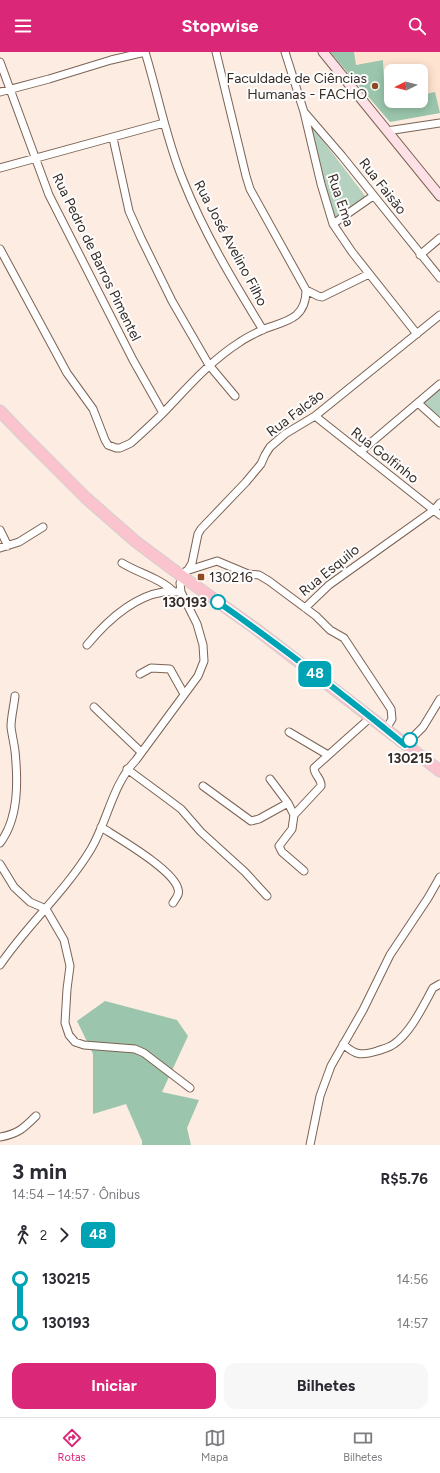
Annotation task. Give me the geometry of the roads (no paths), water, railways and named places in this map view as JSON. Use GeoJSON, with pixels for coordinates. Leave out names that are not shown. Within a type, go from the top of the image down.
{"type":"FeatureCollection","features":[{"type":"Feature","properties":{"kind":"main road"},"geometry":{"type":"LineString","coordinates":[[0,411],[86,498],[135,541],[185,574],[440,771]]}},
{"type":"Feature","properties":{"kind":"street"},"geometry":{"type":"LineString","coordinates":[[0,92],[49,80],[111,60],[145,52]]}},
{"type":"Feature","properties":{"kind":"street","name":"Rua José Avelino Filho"},"geometry":{"type":"LineString","coordinates":[[145,52],[164,123],[182,179],[199,217],[232,279],[262,330]]}},
{"type":"Feature","properties":{"kind":"street"},"geometry":{"type":"LineString","coordinates":[[0,248],[67,373],[93,409],[108,445],[116,448],[120,448],[131,443],[163,413],[209,365],[240,342],[262,330],[296,317],[306,299],[306,290],[250,189],[216,52]]}},
{"type":"Feature","properties":{"kind":"street","name":"Rua Ema"},"geometry":{"type":"LineString","coordinates":[[285,52],[304,112],[321,184],[333,224],[341,238],[417,334]]}},
{"type":"Feature","properties":{"kind":"street"},"geometry":{"type":"LineString","coordinates":[[323,52],[440,196]]}},
{"type":"Feature","properties":{"kind":"street","name":"Rua Pedro de Barros Pimentel"},"geometry":{"type":"LineString","coordinates":[[0,62],[49,195],[133,360],[163,413]]}},
{"type":"Feature","properties":{"kind":"street","name":"Rua Faisão"},"geometry":{"type":"LineString","coordinates":[[304,112],[342,156],[440,278]]}},
{"type":"Feature","properties":{"kind":"street"},"geometry":{"type":"LineString","coordinates":[[0,168],[164,123]]}},
{"type":"Feature","properties":{"kind":"street"},"geometry":{"type":"LineString","coordinates":[[387,131],[440,123]]}},
{"type":"Feature","properties":{"kind":"street"},"geometry":{"type":"LineString","coordinates":[[113,138],[129,211],[172,301],[209,365],[235,396]]}},
{"type":"Feature","properties":{"kind":"street"},"geometry":{"type":"LineString","coordinates":[[333,224],[373,196]]}},
{"type":"Feature","properties":{"kind":"street"},"geometry":{"type":"LineString","coordinates":[[420,255],[440,238]]}},
{"type":"Feature","properties":{"kind":"street"},"geometry":{"type":"LineString","coordinates":[[306,290],[322,297],[369,274]]}},
{"type":"Feature","properties":{"kind":"street","name":"Rua Falcão"},"geometry":{"type":"LineString","coordinates":[[181,592],[180,583],[192,563],[198,534],[204,524],[246,482],[261,464],[270,447],[285,434],[314,416],[440,315]]}},
{"type":"Feature","properties":{"kind":"street"},"geometry":{"type":"LineString","coordinates":[[360,452],[440,384]]}},
{"type":"Feature","properties":{"kind":"street"},"geometry":{"type":"LineString","coordinates":[[418,403],[440,424]]}},
{"type":"Feature","properties":{"kind":"street","name":"Rua Golfinho"},"geometry":{"type":"LineString","coordinates":[[314,416],[437,512]]}},
{"type":"Feature","properties":{"kind":"street","name":"Rua Esquilo"},"geometry":{"type":"LineString","coordinates":[[185,574],[216,561],[220,561],[242,572],[259,575],[269,580],[304,608],[329,585],[437,512],[440,503]]}},
{"type":"Feature","properties":{"kind":"street"},"geometry":{"type":"LineString","coordinates":[[0,548],[19,542],[43,526]]}},
{"type":"Feature","properties":{"kind":"street"},"geometry":{"type":"LineString","coordinates":[[0,530],[8,546]]}},
{"type":"Feature","properties":{"kind":"street"},"geometry":{"type":"LineString","coordinates":[[122,563],[135,571],[165,584],[174,592]]}},
{"type":"Feature","properties":{"kind":"street"},"geometry":{"type":"LineString","coordinates":[[0,965],[14,945],[46,909],[91,850],[117,786],[127,769],[198,676],[202,667],[204,656],[197,624],[181,592],[164,592],[152,595],[130,606],[100,630],[87,644]]}},
{"type":"Feature","properties":{"kind":"street"},"geometry":{"type":"LineString","coordinates":[[304,608],[330,630],[344,638],[383,695],[391,709],[392,719],[386,729]]}},
{"type":"Feature","properties":{"kind":"street"},"geometry":{"type":"LineString","coordinates":[[140,674],[151,668],[170,669],[184,694]]}},
{"type":"Feature","properties":{"kind":"street"},"geometry":{"type":"LineString","coordinates":[[0,843],[7,834],[16,794],[15,752],[11,726],[15,696]]}},
{"type":"Feature","properties":{"kind":"street"},"geometry":{"type":"LineString","coordinates":[[405,745],[423,727],[440,698]]}},
{"type":"Feature","properties":{"kind":"street"},"geometry":{"type":"LineString","coordinates":[[94,707],[141,752]]}},
{"type":"Feature","properties":{"kind":"street"},"geometry":{"type":"LineString","coordinates":[[294,814],[322,786],[314,768],[371,717]]}},
{"type":"Feature","properties":{"kind":"street"},"geometry":{"type":"LineString","coordinates":[[289,732],[328,755]]}},
{"type":"Feature","properties":{"kind":"street"},"geometry":{"type":"LineString","coordinates":[[127,769],[181,809],[201,832],[245,872],[267,896]]}},
{"type":"Feature","properties":{"kind":"street"},"geometry":{"type":"LineString","coordinates":[[270,779],[288,803],[294,814],[294,825],[279,847],[282,852],[304,871]]}},
{"type":"Feature","properties":{"kind":"street"},"geometry":{"type":"LineString","coordinates":[[203,786],[251,821],[259,819],[288,803]]}},
{"type":"Feature","properties":{"kind":"street"},"geometry":{"type":"LineString","coordinates":[[101,827],[154,861],[176,883],[178,894],[173,903]]}},
{"type":"Feature","properties":{"kind":"street"},"geometry":{"type":"LineString","coordinates":[[0,864],[14,887],[30,902],[46,909],[64,940],[70,966],[65,1023],[69,1035],[75,1042],[84,1045],[135,1049],[144,1053],[190,1088]]}},
{"type":"Feature","properties":{"kind":"street"},"geometry":{"type":"LineString","coordinates":[[310,1145],[317,1107],[326,1078],[343,1044],[363,1010],[390,955],[428,898],[440,876]]}},
{"type":"Feature","properties":{"kind":"street"},"geometry":{"type":"LineString","coordinates":[[343,1044],[356,1053],[362,1054],[369,1054],[393,1046],[406,1033],[433,988],[440,984]]}},
{"type":"Feature","properties":{"kind":"street"},"geometry":{"type":"LineString","coordinates":[[0,1137],[11,1135],[20,1131],[36,1116]]}},
{"type":"Feature","properties":{"kind":"place","name":"Faculdade de Ciências Humanas - FACHO"},"geometry":{"type":"Point","coordinates":[375,86]}},
{"type":"Feature","properties":{"kind":"place","name":"130216"},"geometry":{"type":"Point","coordinates":[201,577]}},
{"type":"Feature","properties":{"kind":"place","name":"130193"},"geometry":{"type":"Point","coordinates":[218,602]}},
{"type":"Feature","properties":{"kind":"place","name":"130215"},"geometry":{"type":"Point","coordinates":[410,740]}}]}
